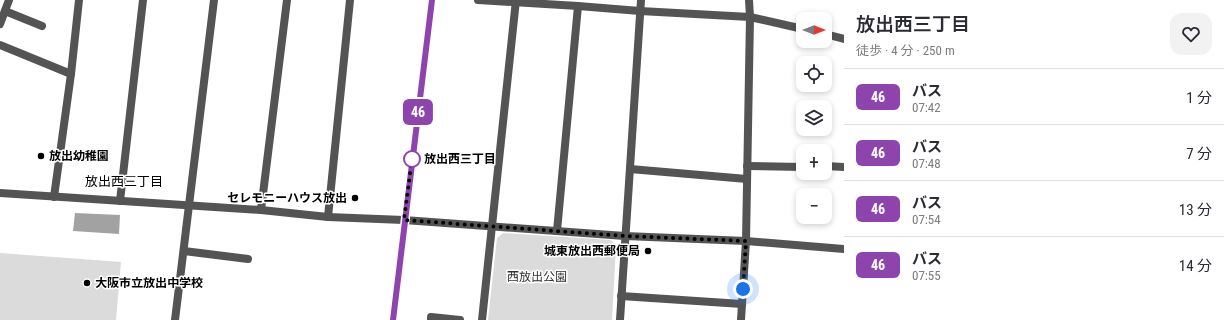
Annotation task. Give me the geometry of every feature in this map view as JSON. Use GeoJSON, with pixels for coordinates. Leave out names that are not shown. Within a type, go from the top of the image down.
{"type":"FeatureCollection","features":[{"type":"Feature","properties":{"kind":"street"},"geometry":{"type":"LineString","coordinates":[[0,24],[9,0]]}},
{"type":"Feature","properties":{"kind":"street"},"geometry":{"type":"LineString","coordinates":[[54,197],[71,74],[79,0]]}},
{"type":"Feature","properties":{"kind":"street"},"geometry":{"type":"LineString","coordinates":[[120,201],[143,0]]}},
{"type":"Feature","properties":{"kind":"street"},"geometry":{"type":"LineString","coordinates":[[175,320],[214,0]]}},
{"type":"Feature","properties":{"kind":"street"},"geometry":{"type":"LineString","coordinates":[[261,210],[287,0]]}},
{"type":"Feature","properties":{"kind":"street"},"geometry":{"type":"LineString","coordinates":[[328,216],[350,0]]}},
{"type":"Feature","properties":{"kind":"street"},"geometry":{"type":"LineString","coordinates":[[393,320],[432,0]]}},
{"type":"Feature","properties":{"kind":"street"},"geometry":{"type":"LineString","coordinates":[[478,0],[516,1],[640,11],[750,17],[796,27]]}},
{"type":"Feature","properties":{"kind":"street"},"geometry":{"type":"LineString","coordinates":[[620,320],[641,0]]}},
{"type":"Feature","properties":{"kind":"street"},"geometry":{"type":"LineString","coordinates":[[741,320],[746,241],[750,17],[749,0]]}},
{"type":"Feature","properties":{"kind":"street"},"geometry":{"type":"LineString","coordinates":[[482,320],[516,1]]}},
{"type":"Feature","properties":{"kind":"street"},"geometry":{"type":"LineString","coordinates":[[557,231],[578,6]]}},
{"type":"Feature","properties":{"kind":"street"},"geometry":{"type":"LineString","coordinates":[[5,11],[42,26]]}},
{"type":"Feature","properties":{"kind":"street"},"geometry":{"type":"LineString","coordinates":[[832,36],[844,39]]}},
{"type":"Feature","properties":{"kind":"street"},"geometry":{"type":"LineString","coordinates":[[0,45],[71,74]]}},
{"type":"Feature","properties":{"kind":"street"},"geometry":{"type":"LineString","coordinates":[[747,166],[796,167]]}},
{"type":"Feature","properties":{"kind":"street"},"geometry":{"type":"LineString","coordinates":[[832,166],[844,167]]}},
{"type":"Feature","properties":{"kind":"street"},"geometry":{"type":"LineString","coordinates":[[630,169],[746,179]]}},
{"type":"Feature","properties":{"kind":"street"},"geometry":{"type":"LineString","coordinates":[[0,193],[625,236],[746,241],[844,249]]}},
{"type":"Feature","properties":{"kind":"street"},"geometry":{"type":"LineString","coordinates":[[184,252],[248,259]]}},
{"type":"Feature","properties":{"kind":"street"},"geometry":{"type":"LineString","coordinates":[[621,296],[742,304]]}},
{"type":"Feature","properties":{"kind":"street"},"geometry":{"type":"LineString","coordinates":[[431,320],[431,317],[460,320]]}},
{"type":"Feature","properties":{"kind":"green space","name":"西放出公園"},"geometry":{"type":"Polygon","coordinates":[[[503,233],[611,240],[616,246],[612,320],[488,320],[497,238],[503,233]]]}},
{"type":"Feature","properties":{"kind":"green space"},"geometry":{"type":"Polygon","coordinates":[[[0,253],[121,262],[116,320],[0,320],[0,253]]]}},
{"type":"Feature","properties":{"kind":"shaded area"},"geometry":{"type":"Polygon","coordinates":[[[75,213],[120,215],[119,234],[73,231],[75,213]]]}},
{"type":"Feature","properties":{"kind":"bus line","name":"46"},"geometry":{"type":"LineString","coordinates":[[393,320],[432,0]]}},
{"type":"Feature","properties":{"kind":"place","name":"放出幼稚園"},"geometry":{"type":"Point","coordinates":[41,156]}},
{"type":"Feature","properties":{"kind":"place","name":"放出西三丁目"},"geometry":{"type":"Point","coordinates":[412,159]}},
{"type":"Feature","properties":{"kind":"place","name":"セレモニーハウス放出"},"geometry":{"type":"Point","coordinates":[355,198]}},
{"type":"Feature","properties":{"kind":"place","name":"城東放出西郵便局"},"geometry":{"type":"Point","coordinates":[648,251]}},
{"type":"Feature","properties":{"kind":"place","name":"大阪市立放出中学校"},"geometry":{"type":"Point","coordinates":[87,283]}},
{"type":"Feature","properties":{"kind":"district","name":"放出西三丁目"},"geometry":{"type":"Point","coordinates":[124,181]}},
{"type":"Feature","properties":{"kind":"route"},"geometry":{"type":"LineString","coordinates":[[412,159],[404,220],[625,236],[746,241],[743,289]]}}]}
